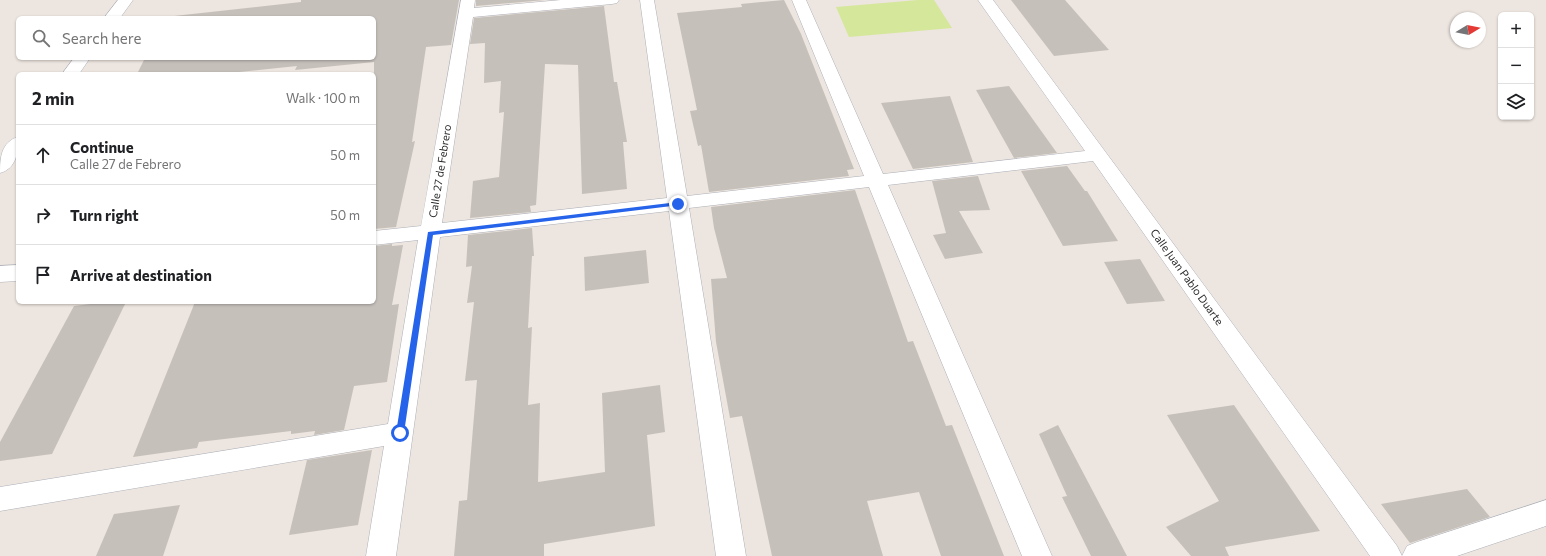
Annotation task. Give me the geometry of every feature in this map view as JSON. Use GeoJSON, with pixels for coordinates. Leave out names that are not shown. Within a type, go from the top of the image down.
{"type":"FeatureCollection","features":[{"type":"Feature","properties":{"kind":"street"},"geometry":{"type":"LineString","coordinates":[[114,16],[126,0]]}},
{"type":"Feature","properties":{"kind":"street"},"geometry":{"type":"LineString","coordinates":[[467,7],[612,0]]}},
{"type":"Feature","properties":{"kind":"street"},"geometry":{"type":"LineString","coordinates":[[647,0],[731,556]]}},
{"type":"Feature","properties":{"kind":"street"},"geometry":{"type":"LineString","coordinates":[[799,0],[1037,556]]}},
{"type":"Feature","properties":{"kind":"street","name":"Calle Juan Pablo Duarte"},"geometry":{"type":"LineString","coordinates":[[985,0],[1387,556]]}},
{"type":"Feature","properties":{"kind":"street","name":"Calle 27 de Febrero"},"geometry":{"type":"LineString","coordinates":[[381,556],[430,233],[467,7]]}},
{"type":"Feature","properties":{"kind":"street"},"geometry":{"type":"LineString","coordinates":[[72,72],[80,60]]}},
{"type":"Feature","properties":{"kind":"street"},"geometry":{"type":"LineString","coordinates":[[0,167],[16,146]]}},
{"type":"Feature","properties":{"kind":"street"},"geometry":{"type":"LineString","coordinates":[[376,238],[430,233],[1098,155]]}},
{"type":"Feature","properties":{"kind":"street"},"geometry":{"type":"LineString","coordinates":[[0,274],[16,273]]}},
{"type":"Feature","properties":{"kind":"street"},"geometry":{"type":"LineString","coordinates":[[0,499],[400,433]]}},
{"type":"Feature","properties":{"kind":"street"},"geometry":{"type":"LineString","coordinates":[[1417,556],[1546,513]]}},
{"type":"Feature","properties":{"kind":"green space"},"geometry":{"type":"Polygon","coordinates":[[[934,0],[952,28],[849,37],[836,7],[934,0]]]}},
{"type":"Feature","properties":{"kind":"building"},"geometry":{"type":"Polygon","coordinates":[[[301,0],[459,0],[451,45],[426,47],[412,142],[415,141],[396,227],[376,229],[376,72],[374,72],[374,62],[295,70],[297,66],[239,72],[138,72],[144,60],[376,60],[376,16],[174,16],[301,2],[301,0]]]}},
{"type":"Feature","properties":{"kind":"building"},"geometry":{"type":"Polygon","coordinates":[[[476,0],[545,0],[476,6],[476,0]]]}},
{"type":"Feature","properties":{"kind":"building"},"geometry":{"type":"Polygon","coordinates":[[[784,0],[801,34],[854,169],[847,170],[849,176],[709,192],[701,145],[698,146],[690,111],[697,110],[677,13],[742,7],[741,4],[784,0]]]}},
{"type":"Feature","properties":{"kind":"building"},"geometry":{"type":"Polygon","coordinates":[[[1011,0],[1065,0],[1109,50],[1054,56],[1011,0]]]}},
{"type":"Feature","properties":{"kind":"building"},"geometry":{"type":"Polygon","coordinates":[[[604,6],[614,82],[617,82],[627,142],[623,142],[627,189],[582,194],[578,65],[545,64],[536,205],[530,206],[531,212],[470,218],[473,181],[499,177],[504,112],[499,113],[501,81],[484,83],[485,43],[470,44],[474,18],[604,6]]]}},
{"type":"Feature","properties":{"kind":"building"},"geometry":{"type":"Polygon","coordinates":[[[1009,86],[1057,153],[1014,158],[976,90],[1009,86]]]}},
{"type":"Feature","properties":{"kind":"building"},"geometry":{"type":"Polygon","coordinates":[[[950,96],[973,162],[913,169],[881,103],[950,96]]]}},
{"type":"Feature","properties":{"kind":"building"},"geometry":{"type":"Polygon","coordinates":[[[1067,166],[1085,191],[1087,191],[1118,241],[1063,246],[1021,171],[1067,166]]]}},
{"type":"Feature","properties":{"kind":"building"},"geometry":{"type":"Polygon","coordinates":[[[978,176],[990,210],[959,211],[983,253],[945,259],[933,235],[946,233],[932,181],[978,176]]]}},
{"type":"Feature","properties":{"kind":"building"},"geometry":{"type":"Polygon","coordinates":[[[855,190],[908,342],[913,341],[946,426],[952,425],[1004,556],[941,556],[919,492],[867,501],[883,556],[772,556],[742,416],[730,418],[716,342],[711,279],[727,278],[714,228],[711,207],[855,190]]]}},
{"type":"Feature","properties":{"kind":"building"},"geometry":{"type":"Polygon","coordinates":[[[532,228],[534,256],[532,256],[528,328],[532,327],[528,405],[540,403],[538,482],[605,472],[602,393],[660,385],[665,432],[647,435],[655,526],[544,544],[544,556],[454,556],[459,501],[467,500],[477,380],[465,381],[474,302],[467,303],[472,266],[466,267],[468,235],[532,228]]]}},
{"type":"Feature","properties":{"kind":"building"},"geometry":{"type":"Polygon","coordinates":[[[392,244],[392,246],[403,245],[392,305],[399,304],[387,382],[354,386],[344,430],[314,435],[315,431],[291,434],[291,431],[199,442],[197,448],[133,457],[194,304],[376,304],[376,246],[392,244]]]}},
{"type":"Feature","properties":{"kind":"building"},"geometry":{"type":"Polygon","coordinates":[[[646,250],[649,283],[585,291],[584,257],[646,250]]]}},
{"type":"Feature","properties":{"kind":"building"},"geometry":{"type":"Polygon","coordinates":[[[1140,259],[1165,301],[1127,304],[1104,262],[1140,259]]]}},
{"type":"Feature","properties":{"kind":"building"},"geometry":{"type":"Polygon","coordinates":[[[91,304],[125,304],[52,454],[0,461],[0,442],[74,306],[91,304]]]}},
{"type":"Feature","properties":{"kind":"building"},"geometry":{"type":"Polygon","coordinates":[[[1234,405],[1320,531],[1225,547],[1229,556],[1191,556],[1166,527],[1219,501],[1167,415],[1234,405]]]}},
{"type":"Feature","properties":{"kind":"building"},"geometry":{"type":"Polygon","coordinates":[[[1058,425],[1127,556],[1091,556],[1062,497],[1067,496],[1039,434],[1058,425]]]}},
{"type":"Feature","properties":{"kind":"building"},"geometry":{"type":"Polygon","coordinates":[[[372,450],[358,525],[289,535],[307,460],[372,450]]]}},
{"type":"Feature","properties":{"kind":"building"},"geometry":{"type":"Polygon","coordinates":[[[1467,489],[1490,517],[1410,543],[1381,504],[1467,489]]]}},
{"type":"Feature","properties":{"kind":"building"},"geometry":{"type":"Polygon","coordinates":[[[180,505],[163,556],[96,556],[114,514],[180,505]]]}},
{"type":"Feature","properties":{"kind":"route"},"geometry":{"type":"LineString","coordinates":[[400,433],[430,233],[678,204]]}}]}
